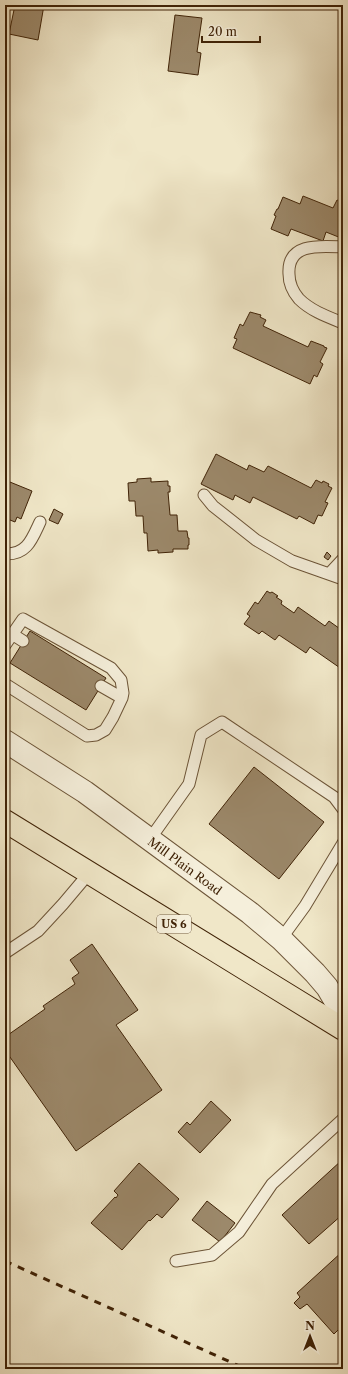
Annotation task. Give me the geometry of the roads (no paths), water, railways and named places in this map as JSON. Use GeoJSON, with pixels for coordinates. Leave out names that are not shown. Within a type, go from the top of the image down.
{"type":"FeatureCollection","features":[{"type":"Feature","properties":{"kind":"main road","name":"US 6"},"geometry":{"type":"LineString","coordinates":[[5,821],[343,1029]]}},
{"type":"Feature","properties":{"kind":"street","name":"Mill Plain Road"},"geometry":{"type":"LineString","coordinates":[[5,741],[85,792],[250,913],[281,939],[316,973],[343,1014]]}},
{"type":"Feature","properties":{"kind":"lane"},"geometry":{"type":"LineString","coordinates":[[343,247],[308,247],[298,251],[289,261],[288,272],[292,288],[298,298],[308,306],[343,323]]}},
{"type":"Feature","properties":{"kind":"lane"},"geometry":{"type":"LineString","coordinates":[[204,495],[213,506],[256,540],[292,561],[343,578]]}},
{"type":"Feature","properties":{"kind":"lane"},"geometry":{"type":"LineString","coordinates":[[5,554],[18,552],[30,544],[40,522]]}},
{"type":"Feature","properties":{"kind":"lane"},"geometry":{"type":"LineString","coordinates":[[329,574],[343,559]]}},
{"type":"Feature","properties":{"kind":"lane"},"geometry":{"type":"LineString","coordinates":[[5,645],[23,619],[111,668],[121,680],[123,692],[122,698],[113,717],[104,730],[96,735],[87,736],[5,684]]}},
{"type":"Feature","properties":{"kind":"lane"},"geometry":{"type":"LineString","coordinates":[[12,634],[23,641]]}},
{"type":"Feature","properties":{"kind":"lane"},"geometry":{"type":"LineString","coordinates":[[101,686],[122,698]]}},
{"type":"Feature","properties":{"kind":"lane"},"geometry":{"type":"LineString","coordinates":[[150,839],[189,784],[201,735],[222,722],[334,797],[343,809]]}},
{"type":"Feature","properties":{"kind":"lane"},"geometry":{"type":"LineString","coordinates":[[281,939],[305,906],[343,843]]}},
{"type":"Feature","properties":{"kind":"lane"},"geometry":{"type":"LineString","coordinates":[[5,953],[38,931],[90,872]]}},
{"type":"Feature","properties":{"kind":"lane"},"geometry":{"type":"LineString","coordinates":[[176,1261],[212,1255],[239,1232],[272,1184],[343,1119]]}},
{"type":"Feature","properties":{"kind":"railway"},"geometry":{"type":"LineString","coordinates":[[5,1261],[246,1369]]}}]}
